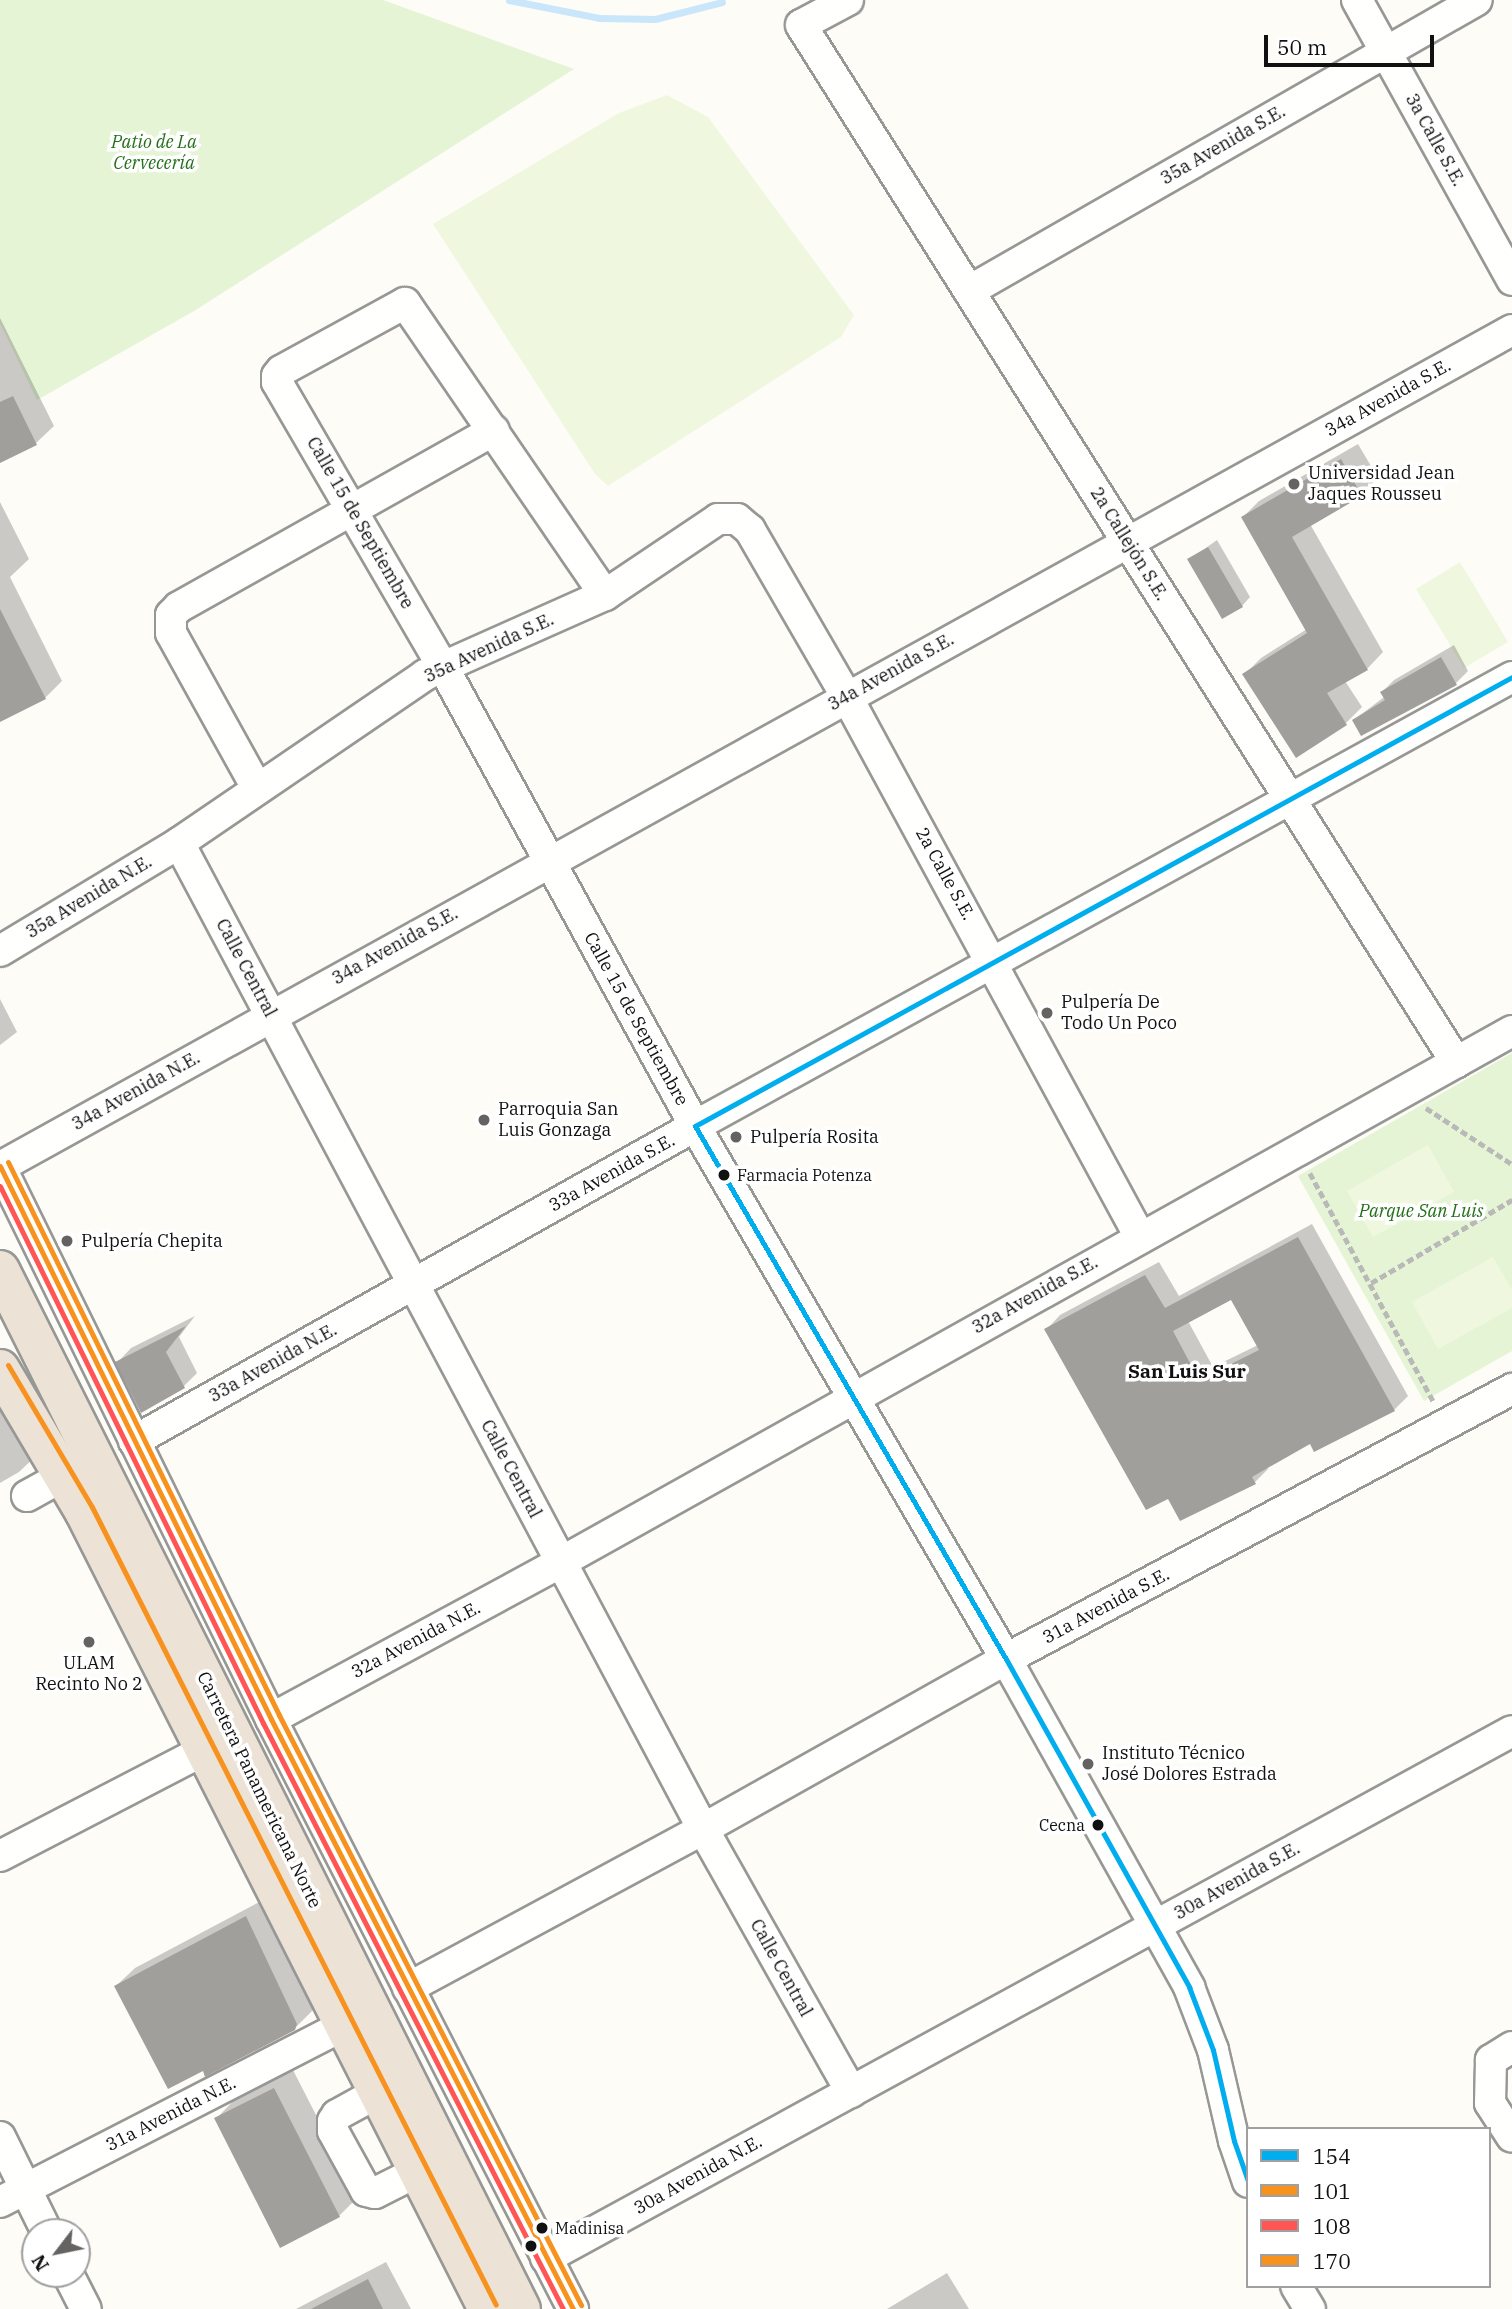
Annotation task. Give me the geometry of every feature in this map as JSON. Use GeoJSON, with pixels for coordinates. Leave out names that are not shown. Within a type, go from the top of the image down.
{"type":"FeatureCollection","features":[{"type":"Feature","properties":{"kind":"highway","name":"Carretera Panamericana Norte"},"geometry":{"type":"LineString","coordinates":[[0,1270],[521,2309]]}},
{"type":"Feature","properties":{"kind":"highway","name":"Carretera Panamericana Norte"},"geometry":{"type":"LineString","coordinates":[[0,1369],[65,1475],[206,1749],[342,2026],[488,2309]]}},
{"type":"Feature","properties":{"kind":"street","name":"2a Callejón S.E."},"geometry":{"type":"LineString","coordinates":[[848,0],[801,25],[1457,1062]]}},
{"type":"Feature","properties":{"kind":"street","name":"3a Calle S.E."},"geometry":{"type":"LineString","coordinates":[[1357,0],[1512,280]]}},
{"type":"Feature","properties":{"kind":"street","name":"35a Avenida S.E."},"geometry":{"type":"LineString","coordinates":[[969,291],[1477,0]]}},
{"type":"Feature","properties":{"kind":"street","name":"Calle 15 de Septiembre"},"geometry":{"type":"LineString","coordinates":[[494,430],[405,303],[281,371],[277,382],[443,667],[695,1126],[1006,1659],[1156,1925],[1189,1987],[1213,2050],[1234,2141],[1246,2176]]}},
{"type":"Feature","properties":{"kind":"street","name":"34a Avenida S.E."},"geometry":{"type":"LineString","coordinates":[[271,1015],[1512,330]]}},
{"type":"Feature","properties":{"kind":"street"},"geometry":{"type":"LineString","coordinates":[[257,788],[171,633],[172,615],[179,607],[494,430],[605,595]]}},
{"type":"Feature","properties":{"kind":"street","name":"35a Avenida S.E."},"geometry":{"type":"LineString","coordinates":[[179,842],[425,675],[605,595],[718,519],[737,519]]}},
{"type":"Feature","properties":{"kind":"street","name":"2a Calle S.E."},"geometry":{"type":"LineString","coordinates":[[737,519],[750,530],[847,696],[1140,1237]]}},
{"type":"Feature","properties":{"kind":"street","name":"33a Avenida S.E."},"geometry":{"type":"LineString","coordinates":[[412,1285],[695,1126],[1512,677]]}},
{"type":"Feature","properties":{"kind":"street","name":"35a Avenida N.E."},"geometry":{"type":"LineString","coordinates":[[0,951],[179,842]]}},
{"type":"Feature","properties":{"kind":"street","name":"Calle Central"},"geometry":{"type":"LineString","coordinates":[[179,842],[703,1829],[850,2092]]}},
{"type":"Feature","properties":{"kind":"street","name":"34a Avenida N.E."},"geometry":{"type":"LineString","coordinates":[[0,1166],[271,1015]]}},
{"type":"Feature","properties":{"kind":"street","name":"32a Avenida S.E."},"geometry":{"type":"LineString","coordinates":[[561,1562],[853,1396],[1512,1031]]}},
{"type":"Feature","properties":{"kind":"street"},"geometry":{"type":"LineString","coordinates":[[0,1166],[302,1781],[573,2309]]}},
{"type":"Feature","properties":{"kind":"street","name":"33a Avenida N.E."},"geometry":{"type":"LineString","coordinates":[[134,1441],[412,1285]]}},
{"type":"Feature","properties":{"kind":"street","name":"31a Avenida S.E."},"geometry":{"type":"LineString","coordinates":[[703,1829],[1006,1659],[1512,1389]]}},
{"type":"Feature","properties":{"kind":"street"},"geometry":{"type":"LineString","coordinates":[[0,1395],[65,1475],[27,1496]]}},
{"type":"Feature","properties":{"kind":"street","name":"32a Avenida N.E."},"geometry":{"type":"LineString","coordinates":[[271,1719],[561,1562]]}},
{"type":"Feature","properties":{"kind":"street","name":"30a Avenida S.E."},"geometry":{"type":"LineString","coordinates":[[850,2092],[1512,1731]]}},
{"type":"Feature","properties":{"kind":"street"},"geometry":{"type":"LineString","coordinates":[[0,1856],[206,1749]]}},
{"type":"Feature","properties":{"kind":"street"},"geometry":{"type":"LineString","coordinates":[[302,1781],[317,1906]]}},
{"type":"Feature","properties":{"kind":"street"},"geometry":{"type":"LineString","coordinates":[[408,1988],[703,1829]]}},
{"type":"Feature","properties":{"kind":"street","name":"31a Avenida N.E."},"geometry":{"type":"LineString","coordinates":[[13,2195],[342,2026]]}},
{"type":"Feature","properties":{"kind":"street"},"geometry":{"type":"LineString","coordinates":[[1512,2048],[1492,2060],[1490,2103],[1512,2137]]}},
{"type":"Feature","properties":{"kind":"street","name":"30a Avenida N.E."},"geometry":{"type":"LineString","coordinates":[[546,2258],[850,2092]]}},
{"type":"Feature","properties":{"kind":"street"},"geometry":{"type":"LineString","coordinates":[[377,2094],[337,2115],[333,2121],[333,2130],[366,2191],[375,2193],[417,2172]]}},
{"type":"Feature","properties":{"kind":"street"},"geometry":{"type":"LineString","coordinates":[[0,2137],[13,2195],[34,2218]]}},
{"type":"Feature","properties":{"kind":"street"},"geometry":{"type":"LineString","coordinates":[[75,2288],[86,2309]]}},
{"type":"Feature","properties":{"kind":"street"},"geometry":{"type":"LineString","coordinates":[[1297,2288],[1310,2309]]}},
{"type":"Feature","properties":{"kind":"path"},"geometry":{"type":"LineString","coordinates":[[1402,1092],[1512,1164]]}},
{"type":"Feature","properties":{"kind":"path"},"geometry":{"type":"LineString","coordinates":[[1298,1150],[1446,1425]]}},
{"type":"Feature","properties":{"kind":"path"},"geometry":{"type":"LineString","coordinates":[[1371,1283],[1512,1200]]}},
{"type":"Feature","properties":{"kind":"green space","name":"Patio de La Cervecería"},"geometry":{"type":"Polygon","coordinates":[[[0,0],[383,0],[574,69],[194,311],[37,400],[0,323],[0,0]]]}},
{"type":"Feature","properties":{"kind":"green space"},"geometry":{"type":"Polygon","coordinates":[[[667,95],[708,117],[854,315],[841,337],[608,486],[595,474],[433,224],[619,113],[667,95]]]}},
{"type":"Feature","properties":{"kind":"green space"},"geometry":{"type":"Polygon","coordinates":[[[1460,562],[1508,642],[1464,668],[1416,589],[1460,562]]]}},
{"type":"Feature","properties":{"kind":"green space","name":"Parque San Luis"},"geometry":{"type":"Polygon","coordinates":[[[1512,1053],[1512,1351],[1424,1401],[1298,1176],[1512,1053]]]}},
{"type":"Feature","properties":{"kind":"green space"},"geometry":{"type":"Polygon","coordinates":[[[1428,1145],[1454,1192],[1373,1237],[1347,1191],[1428,1145]]]}},
{"type":"Feature","properties":{"kind":"green space"},"geometry":{"type":"Polygon","coordinates":[[[1493,1257],[1512,1290],[1512,1308],[1438,1349],[1412,1302],[1493,1257]]]}},
{"type":"Feature","properties":{"kind":"building"},"geometry":{"type":"Polygon","coordinates":[[[13,396],[37,445],[0,463],[0,402],[13,396]]]}},
{"type":"Feature","properties":{"kind":"building"},"geometry":{"type":"Polygon","coordinates":[[[1341,459],[1362,496],[1292,537],[1368,670],[1327,693],[1347,725],[1296,758],[1242,674],[1307,633],[1241,517],[1341,459]]]}},
{"type":"Feature","properties":{"kind":"building"},"geometry":{"type":"Polygon","coordinates":[[[1208,547],[1243,607],[1222,619],[1187,559],[1208,547]]]}},
{"type":"Feature","properties":{"kind":"building"},"geometry":{"type":"Polygon","coordinates":[[[0,609],[46,699],[0,722],[0,609]]]}},
{"type":"Feature","properties":{"kind":"building"},"geometry":{"type":"Polygon","coordinates":[[[1441,657],[1457,685],[1361,736],[1352,720],[1385,700],[1380,692],[1441,657]]]}},
{"type":"Feature","properties":{"kind":"building"},"geometry":{"type":"Polygon","coordinates":[[[1298,1237],[1395,1411],[1314,1452],[1310,1444],[1252,1477],[1256,1484],[1180,1521],[1168,1499],[1146,1510],[1044,1329],[1145,1275],[1165,1308],[1298,1237]],[[1231,1300],[1173,1331],[1199,1380],[1259,1350],[1231,1300]]]}},
{"type":"Feature","properties":{"kind":"building"},"geometry":{"type":"Polygon","coordinates":[[[186,1326],[166,1352],[185,1388],[141,1413],[115,1362],[186,1326]]]}},
{"type":"Feature","properties":{"kind":"building"},"geometry":{"type":"Polygon","coordinates":[[[246,1916],[297,2024],[295,2030],[205,2077],[203,2071],[168,2089],[114,1986],[246,1916]]]}},
{"type":"Feature","properties":{"kind":"building"},"geometry":{"type":"Polygon","coordinates":[[[274,2088],[340,2217],[280,2248],[214,2118],[274,2088]]]}},
{"type":"Feature","properties":{"kind":"building"},"geometry":{"type":"Polygon","coordinates":[[[368,2279],[383,2309],[311,2309],[368,2279]]]}},
{"type":"Feature","properties":{"kind":"waterway"},"geometry":{"type":"LineString","coordinates":[[509,0],[600,18],[655,19],[722,2]]}},
{"type":"Feature","properties":{"kind":"transit line","name":"154"},"geometry":{"type":"LineString","coordinates":[[695,1126],[1512,677]]}},
{"type":"Feature","properties":{"kind":"transit line","name":"154"},"geometry":{"type":"LineString","coordinates":[[695,1126],[1006,1659],[1189,1987],[1213,2050],[1234,2141],[1246,2175]]}},
{"type":"Feature","properties":{"kind":"transit line","name":"170"},"geometry":{"type":"LineString","coordinates":[[8,1162],[279,1715],[581,2305]]}},
{"type":"Feature","properties":{"kind":"transit line","name":"101"},"geometry":{"type":"LineString","coordinates":[[0,1166],[271,1719],[573,2309]]}},
{"type":"Feature","properties":{"kind":"transit line","name":"108"},"geometry":{"type":"LineString","coordinates":[[0,1186],[263,1723],[563,2309]]}},
{"type":"Feature","properties":{"kind":"transit line","name":"170"},"geometry":{"type":"LineString","coordinates":[[8,1365],[92,1507],[496,2305]]}},
{"type":"Feature","properties":{"kind":"place","name":"Universidad Jean Jaques Rousseu"},"geometry":{"type":"Point","coordinates":[1294,484]}},
{"type":"Feature","properties":{"kind":"place","name":"Pulpería De Todo Un Poco"},"geometry":{"type":"Point","coordinates":[1047,1013]}},
{"type":"Feature","properties":{"kind":"place","name":"Parroquia San Luis Gonzaga"},"geometry":{"type":"Point","coordinates":[484,1120]}},
{"type":"Feature","properties":{"kind":"place","name":"Pulpería Rosita"},"geometry":{"type":"Point","coordinates":[736,1137]}},
{"type":"Feature","properties":{"kind":"place","name":"Farmacia Potenza"},"geometry":{"type":"Point","coordinates":[724,1175]}},
{"type":"Feature","properties":{"kind":"place","name":"Pulpería Chepita"},"geometry":{"type":"Point","coordinates":[67,1241]}},
{"type":"Feature","properties":{"kind":"place","name":"ULAM Recinto No 2"},"geometry":{"type":"Point","coordinates":[89,1642]}},
{"type":"Feature","properties":{"kind":"place","name":"Instituto Técnico José Dolores Estrada"},"geometry":{"type":"Point","coordinates":[1088,1764]}},
{"type":"Feature","properties":{"kind":"place","name":"Cecna"},"geometry":{"type":"Point","coordinates":[1098,1825]}},
{"type":"Feature","properties":{"kind":"place","name":"Madinisa"},"geometry":{"type":"Point","coordinates":[542,2228]}},
{"type":"Feature","properties":{"kind":"district","name":"San Luis Sur"},"geometry":{"type":"Point","coordinates":[1187,1372]}}]}
